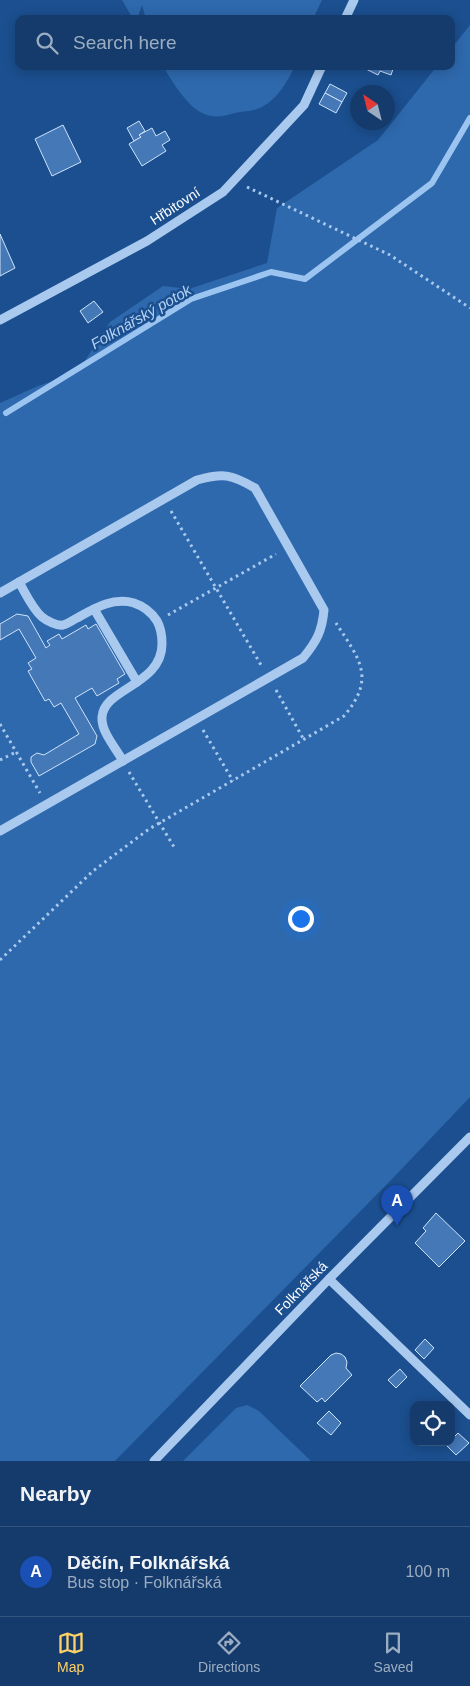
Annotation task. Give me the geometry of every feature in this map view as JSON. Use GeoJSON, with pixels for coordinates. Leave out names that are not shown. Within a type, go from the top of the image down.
{"type":"FeatureCollection","features":[{"type":"Feature","properties":{"kind":"street"},"geometry":{"type":"LineString","coordinates":[[347,15],[354,0]]}},
{"type":"Feature","properties":{"kind":"street","name":"Hřbitovní"},"geometry":{"type":"LineString","coordinates":[[0,320],[147,241],[223,192],[304,105],[320,70]]}},
{"type":"Feature","properties":{"kind":"street"},"geometry":{"type":"LineString","coordinates":[[0,593],[196,480],[219,474],[242,480],[255,488],[324,610],[322,628],[315,643],[303,658],[0,831]]}},
{"type":"Feature","properties":{"kind":"street"},"geometry":{"type":"LineString","coordinates":[[19,582],[31,604],[42,618],[53,623],[63,625],[113,601],[125,600],[139,605],[157,621],[162,634],[162,649],[158,662],[150,673],[111,699],[102,715],[104,728],[123,761]]}},
{"type":"Feature","properties":{"kind":"street"},"geometry":{"type":"LineString","coordinates":[[94,609],[136,682]]}},
{"type":"Feature","properties":{"kind":"street","name":"Folknářská"},"geometry":{"type":"LineString","coordinates":[[154,1461],[329,1279],[470,1137]]}},
{"type":"Feature","properties":{"kind":"street"},"geometry":{"type":"LineString","coordinates":[[329,1279],[470,1415]]}},
{"type":"Feature","properties":{"kind":"path"},"geometry":{"type":"LineString","coordinates":[[233,181],[390,255],[470,308]]}},
{"type":"Feature","properties":{"kind":"path"},"geometry":{"type":"LineString","coordinates":[[164,498],[304,740]]}},
{"type":"Feature","properties":{"kind":"path"},"geometry":{"type":"LineString","coordinates":[[157,621],[288,546]]}},
{"type":"Feature","properties":{"kind":"path"},"geometry":{"type":"LineString","coordinates":[[0,960],[94,871],[149,829],[344,716],[356,702],[362,687],[362,668],[355,653],[332,617],[324,610]]}},
{"type":"Feature","properties":{"kind":"path"},"geometry":{"type":"LineString","coordinates":[[196,719],[233,781]]}},
{"type":"Feature","properties":{"kind":"path"},"geometry":{"type":"LineString","coordinates":[[0,724],[47,804]]}},
{"type":"Feature","properties":{"kind":"path"},"geometry":{"type":"LineString","coordinates":[[0,760],[16,752]]}},
{"type":"Feature","properties":{"kind":"path"},"geometry":{"type":"LineString","coordinates":[[123,761],[174,846]]}},
{"type":"Feature","properties":{"kind":"shaded area"},"geometry":{"type":"Polygon","coordinates":[[[122,0],[322,0],[315,15],[145,15],[142,5],[138,15],[131,15],[122,0]]]}},
{"type":"Feature","properties":{"kind":"shaded area"},"geometry":{"type":"Polygon","coordinates":[[[470,25],[470,1097],[115,1461],[0,1461],[0,403],[38,386],[77,373],[110,322],[163,286],[189,289],[267,263],[277,208],[378,140],[386,130],[395,130],[395,119],[434,70],[455,70],[455,44],[470,25]]]}},
{"type":"Feature","properties":{"kind":"shaded area"},"geometry":{"type":"Polygon","coordinates":[[[165,70],[293,70],[284,86],[268,103],[252,111],[237,112],[223,116],[206,115],[196,110],[165,70]]]}},
{"type":"Feature","properties":{"kind":"shaded area"},"geometry":{"type":"Polygon","coordinates":[[[247,1405],[259,1411],[311,1461],[183,1461],[236,1408],[247,1405]]]}},
{"type":"Feature","properties":{"kind":"building"},"geometry":{"type":"Polygon","coordinates":[[[368,70],[393,70],[391,75],[380,71],[378,75],[368,70]]]}},
{"type":"Feature","properties":{"kind":"building"},"geometry":{"type":"Polygon","coordinates":[[[330,84],[347,93],[342,102],[325,93],[330,84]]]}},
{"type":"Feature","properties":{"kind":"building"},"geometry":{"type":"Polygon","coordinates":[[[325,93],[342,102],[336,113],[319,104],[325,93]]]}},
{"type":"Feature","properties":{"kind":"building"},"geometry":{"type":"Polygon","coordinates":[[[139,121],[145,131],[139,135],[141,137],[134,141],[127,128],[139,121]]]}},
{"type":"Feature","properties":{"kind":"building"},"geometry":{"type":"Polygon","coordinates":[[[63,125],[81,162],[52,176],[35,139],[63,125]]]}},
{"type":"Feature","properties":{"kind":"building"},"geometry":{"type":"Polygon","coordinates":[[[152,128],[156,136],[165,131],[170,140],[162,145],[166,151],[142,166],[129,144],[141,137],[139,135],[152,128]]]}},
{"type":"Feature","properties":{"kind":"building"},"geometry":{"type":"Polygon","coordinates":[[[0,234],[15,268],[0,276],[0,234]]]}},
{"type":"Feature","properties":{"kind":"building"},"geometry":{"type":"Polygon","coordinates":[[[94,301],[103,312],[88,323],[80,311],[94,301]]]}},
{"type":"Feature","properties":{"kind":"building"},"geometry":{"type":"Polygon","coordinates":[[[17,614],[28,616],[46,648],[50,645],[47,641],[59,634],[62,639],[86,625],[88,629],[96,624],[125,674],[117,679],[119,683],[97,696],[92,688],[75,698],[97,736],[95,744],[39,776],[31,762],[31,757],[37,753],[44,755],[79,734],[61,703],[54,707],[49,699],[45,701],[28,671],[32,669],[28,663],[36,658],[19,629],[0,640],[0,624],[17,614]]]}},
{"type":"Feature","properties":{"kind":"building"},"geometry":{"type":"Polygon","coordinates":[[[436,1213],[465,1241],[439,1267],[415,1243],[426,1231],[423,1228],[436,1213]]]}},
{"type":"Feature","properties":{"kind":"building"},"geometry":{"type":"Polygon","coordinates":[[[425,1339],[434,1348],[424,1359],[415,1350],[425,1339]]]}},
{"type":"Feature","properties":{"kind":"building"},"geometry":{"type":"Polygon","coordinates":[[[336,1353],[345,1357],[347,1362],[346,1368],[352,1375],[325,1402],[322,1398],[317,1402],[300,1386],[331,1355],[336,1353]]]}},
{"type":"Feature","properties":{"kind":"building"},"geometry":{"type":"Polygon","coordinates":[[[400,1369],[407,1377],[396,1388],[388,1380],[400,1369]]]}},
{"type":"Feature","properties":{"kind":"building"},"geometry":{"type":"Polygon","coordinates":[[[329,1411],[341,1423],[331,1435],[317,1423],[329,1411]]]}},
{"type":"Feature","properties":{"kind":"building"},"geometry":{"type":"Polygon","coordinates":[[[458,1433],[469,1443],[456,1455],[447,1446],[455,1446],[455,1436],[458,1433]]]}},
{"type":"Feature","properties":{"kind":"waterway","name":"Folknářský potok"},"geometry":{"type":"LineString","coordinates":[[6,413],[191,299],[271,272],[305,279],[432,183],[470,118]]}},
{"type":"Feature","properties":{"kind":"place","name":"Děčín, Folknářská"},"geometry":{"type":"Point","coordinates":[397,1226]}}]}
